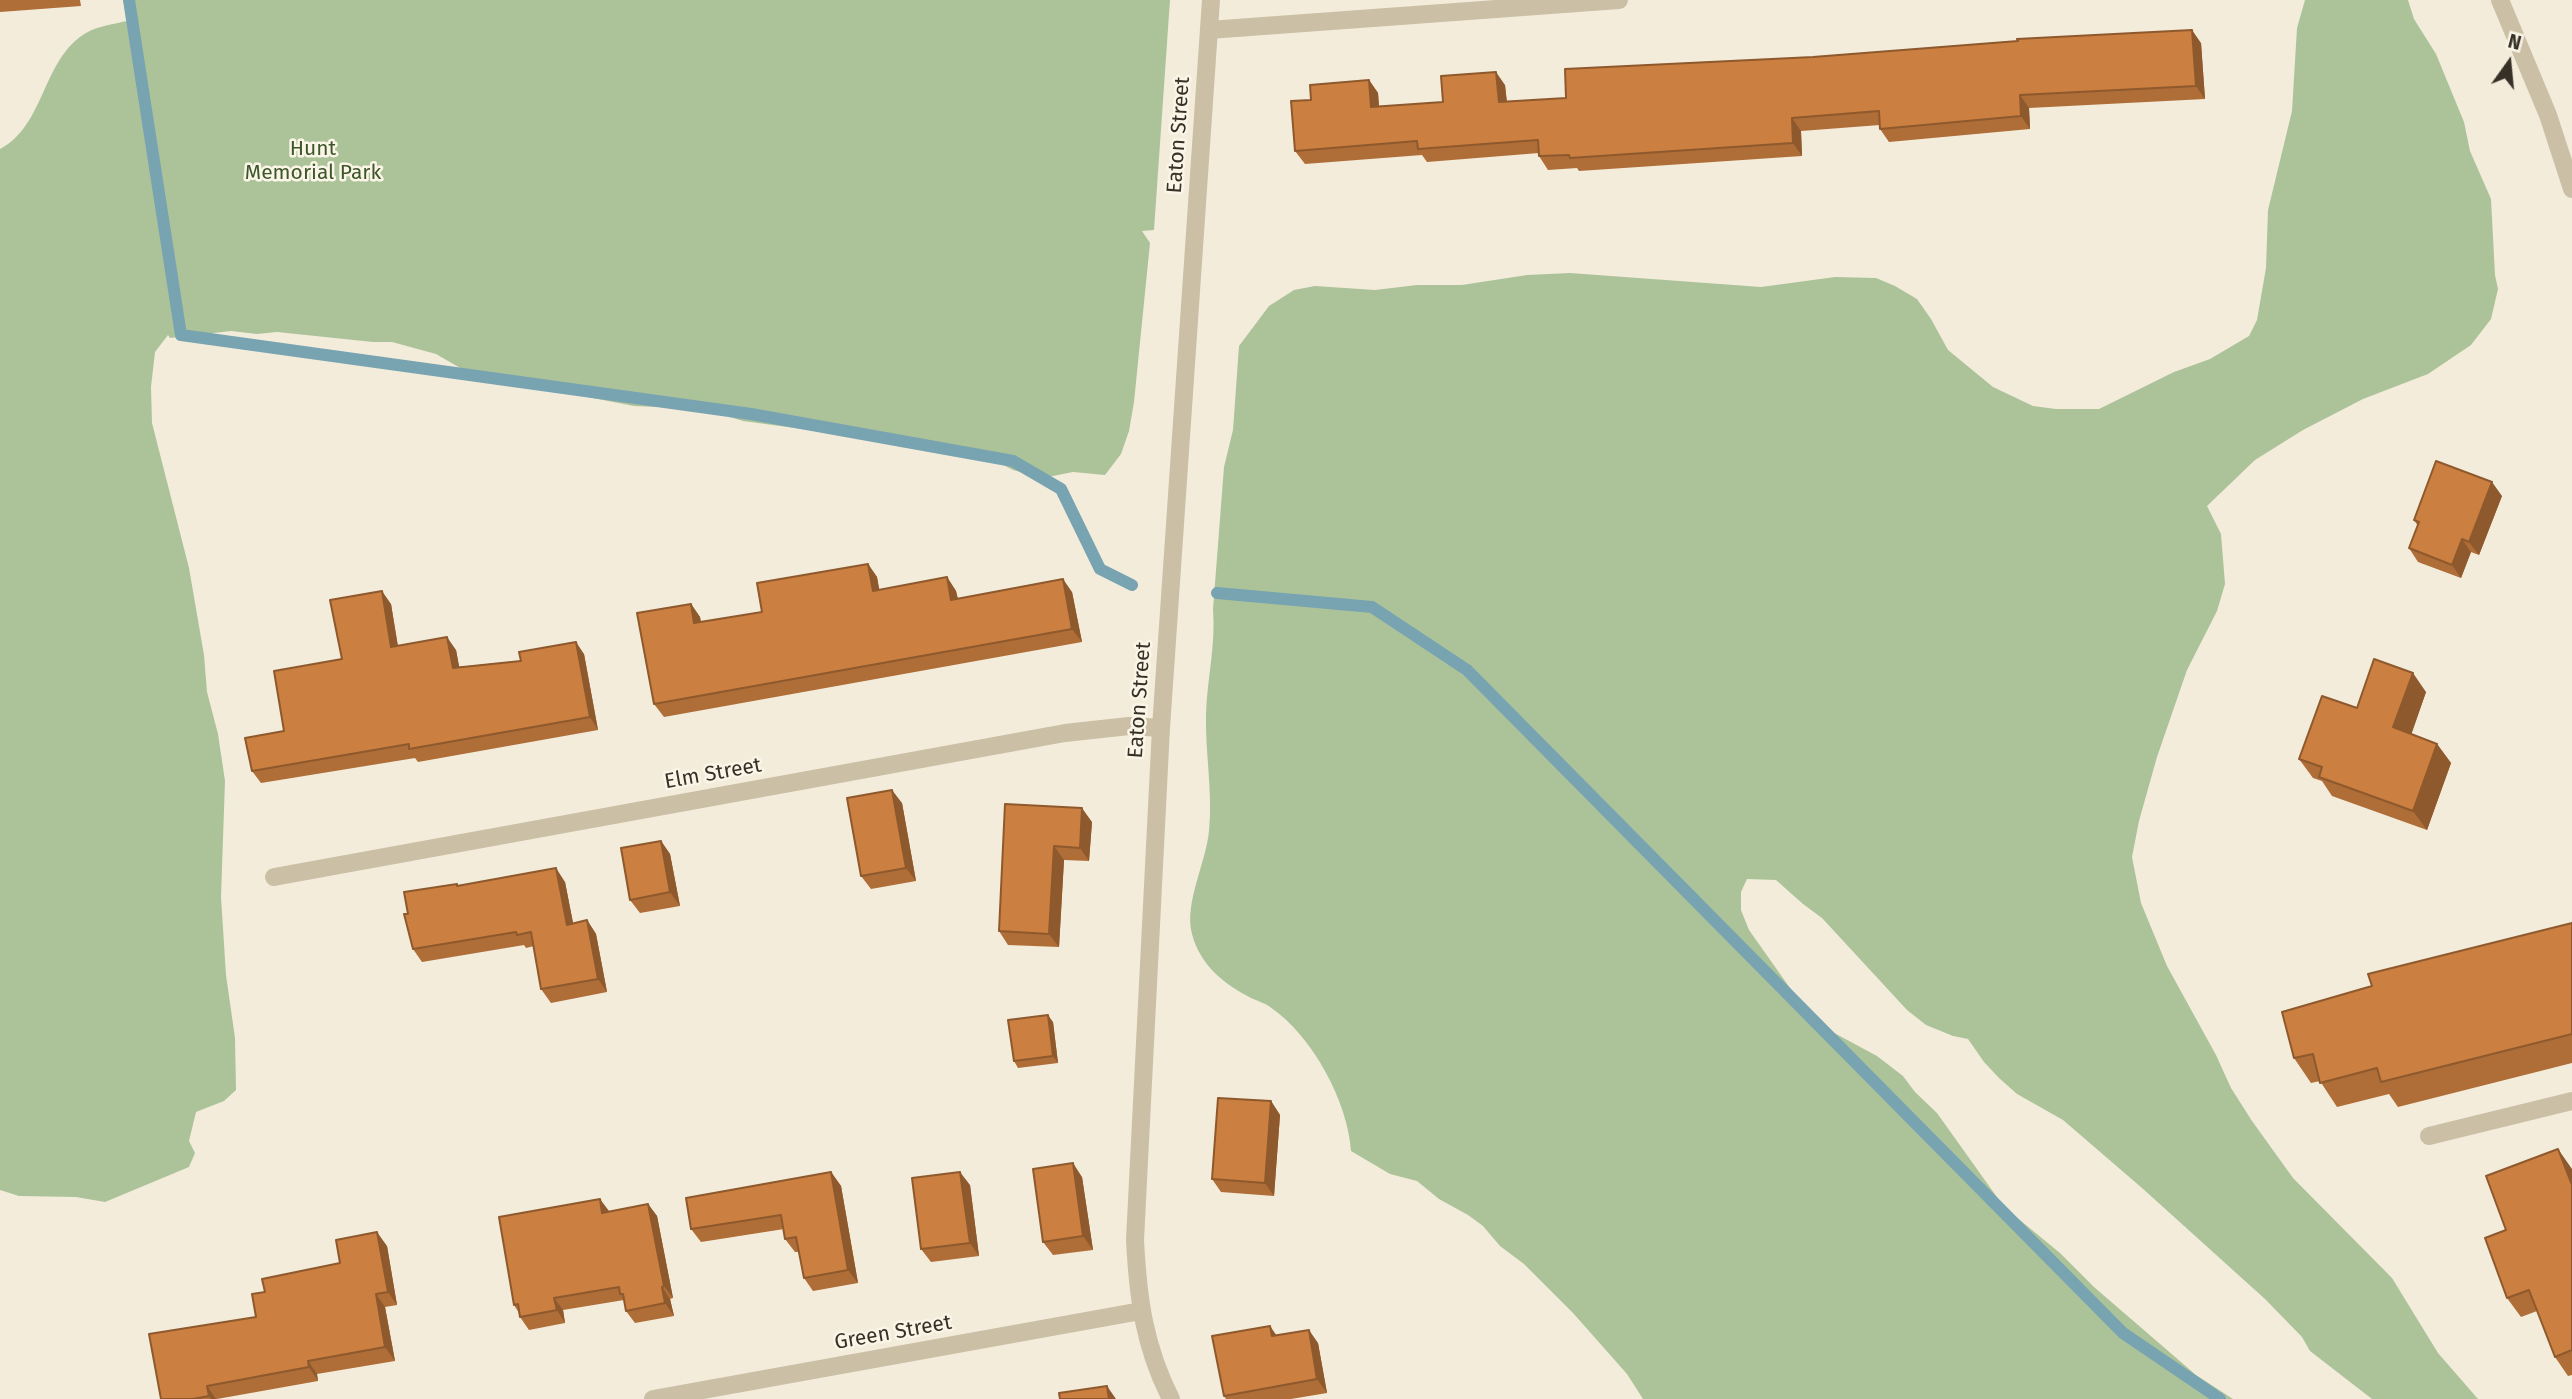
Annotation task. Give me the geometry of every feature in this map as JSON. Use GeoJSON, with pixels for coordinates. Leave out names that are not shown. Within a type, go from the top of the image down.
{"type":"FeatureCollection","features":[{"type":"Feature","properties":{"kind":"street","name":"Eaton Street"},"geometry":{"type":"LineString","coordinates":[[1171,1399],[1157,1371],[1141,1311],[1135,1240],[1161,728],[1211,0]]}},
{"type":"Feature","properties":{"kind":"street"},"geometry":{"type":"LineString","coordinates":[[1209,30],[1619,0]]}},
{"type":"Feature","properties":{"kind":"street"},"geometry":{"type":"LineString","coordinates":[[2500,0],[2549,116],[2572,189]]}},
{"type":"Feature","properties":{"kind":"street","name":"Elm Street"},"geometry":{"type":"LineString","coordinates":[[274,877],[1065,733],[1129,726],[1161,728]]}},
{"type":"Feature","properties":{"kind":"street"},"geometry":{"type":"LineString","coordinates":[[2429,1136],[2572,1101]]}},
{"type":"Feature","properties":{"kind":"street","name":"Green Street"},"geometry":{"type":"LineString","coordinates":[[653,1399],[1141,1311]]}},
{"type":"Feature","properties":{"kind":"green space","name":"Hunt Memorial Park"},"geometry":{"type":"Polygon","coordinates":[[[125,0],[1170,0],[1154,230],[1142,231],[1150,243],[1134,402],[1129,431],[1121,454],[1105,475],[1073,472],[1043,478],[1013,470],[988,457],[935,447],[743,421],[703,409],[634,406],[489,378],[462,369],[436,354],[392,342],[277,332],[257,334],[231,331],[170,338],[168,335],[155,352],[151,387],[152,423],[189,568],[204,655],[207,692],[218,734],[225,781],[221,897],[226,975],[235,1038],[236,1090],[224,1101],[196,1112],[189,1141],[195,1153],[189,1167],[105,1202],[76,1197],[19,1196],[0,1190],[0,149],[26,125],[60,59],[72,45],[86,33],[127,21],[125,0]]]}},
{"type":"Feature","properties":{"kind":"green space"},"geometry":{"type":"Polygon","coordinates":[[[2305,0],[2408,0],[2414,19],[2436,54],[2464,122],[2470,151],[2491,199],[2498,289],[2491,319],[2471,345],[2428,374],[2363,399],[2303,430],[2255,460],[2207,506],[2221,534],[2225,584],[2217,611],[2187,670],[2157,757],[2132,857],[2141,903],[2167,966],[2231,1088],[2252,1121],[2293,1178],[2392,1278],[2438,1353],[2478,1399],[2372,1399],[2310,1351],[2302,1337],[2265,1299],[2063,1120],[2017,1094],[1999,1078],[1968,1039],[1926,1025],[1907,1010],[1822,918],[1776,880],[1747,879],[1741,892],[1741,910],[1749,930],[1802,1005],[1825,1028],[1877,1056],[1903,1076],[1937,1113],[2004,1207],[2060,1253],[2094,1287],[2196,1375],[2233,1399],[1643,1399],[1627,1374],[1573,1313],[1524,1264],[1500,1246],[1483,1226],[1439,1199],[1417,1181],[1390,1174],[1351,1151],[1343,1112],[1335,1091],[1300,1034],[1268,1006],[1251,998],[1214,972],[1196,945],[1190,922],[1193,896],[1209,831],[1207,701],[1224,467],[1233,430],[1239,346],[1269,306],[1294,290],[1315,286],[1375,290],[1417,285],[1462,285],[1527,275],[1570,273],[1761,287],[1835,277],[1876,278],[1917,299],[1948,350],[1993,387],[2033,406],[2099,409],[2174,372],[2210,359],[2249,336],[2257,320],[2266,268],[2268,210],[2292,111],[2297,28],[2305,0]]]}},
{"type":"Feature","properties":{"kind":"building"},"geometry":{"type":"Polygon","coordinates":[[[2192,30],[2196,86],[2020,95],[2021,116],[1880,129],[1879,111],[1792,118],[1793,143],[1570,158],[1569,155],[1539,156],[1538,140],[1418,149],[1417,141],[1295,151],[1291,101],[1311,100],[1310,85],[1369,80],[1371,107],[1443,102],[1441,76],[1496,72],[1499,102],[1566,98],[1565,69],[1813,57],[2018,41],[2017,39],[2192,30]]]}},
{"type":"Feature","properties":{"kind":"building"},"geometry":{"type":"Polygon","coordinates":[[[2436,461],[2492,482],[2469,542],[2462,539],[2452,565],[2409,548],[2419,522],[2414,520],[2436,461]]]}},
{"type":"Feature","properties":{"kind":"building"},"geometry":{"type":"Polygon","coordinates":[[[868,564],[873,591],[947,577],[951,600],[1063,579],[1072,629],[654,704],[637,613],[691,604],[694,623],[762,612],[757,583],[868,564]]]}},
{"type":"Feature","properties":{"kind":"building"},"geometry":{"type":"Polygon","coordinates":[[[382,591],[391,647],[447,637],[453,668],[521,661],[519,652],[576,642],[590,717],[409,749],[409,744],[252,771],[245,738],[284,731],[274,671],[342,659],[330,600],[382,591]]]}},
{"type":"Feature","properties":{"kind":"building"},"geometry":{"type":"Polygon","coordinates":[[[2374,659],[2413,673],[2393,727],[2437,744],[2413,811],[2319,777],[2322,767],[2299,759],[2322,696],[2357,708],[2374,659]]]}},
{"type":"Feature","properties":{"kind":"building"},"geometry":{"type":"Polygon","coordinates":[[[892,790],[906,868],[861,876],[847,798],[892,790]]]}},
{"type":"Feature","properties":{"kind":"building"},"geometry":{"type":"Polygon","coordinates":[[[1005,804],[1082,808],[1080,848],[1054,846],[1049,934],[999,931],[1005,804]]]}},
{"type":"Feature","properties":{"kind":"building"},"geometry":{"type":"Polygon","coordinates":[[[661,841],[670,892],[630,900],[621,848],[661,841]]]}},
{"type":"Feature","properties":{"kind":"building"},"geometry":{"type":"Polygon","coordinates":[[[556,868],[567,925],[587,920],[598,979],[541,989],[531,932],[517,935],[516,932],[413,949],[404,914],[408,914],[404,892],[457,886],[556,868]]]}},
{"type":"Feature","properties":{"kind":"building"},"geometry":{"type":"Polygon","coordinates":[[[2572,923],[2572,1034],[2381,1082],[2377,1068],[2320,1083],[2313,1054],[2294,1058],[2282,1012],[2372,986],[2368,974],[2572,923]]]}},
{"type":"Feature","properties":{"kind":"building"},"geometry":{"type":"Polygon","coordinates":[[[1048,1015],[1053,1056],[1014,1061],[1008,1020],[1048,1015]]]}},
{"type":"Feature","properties":{"kind":"building"},"geometry":{"type":"Polygon","coordinates":[[[1218,1098],[1271,1101],[1265,1183],[1212,1179],[1218,1098]]]}},
{"type":"Feature","properties":{"kind":"building"},"geometry":{"type":"Polygon","coordinates":[[[2558,1149],[2572,1185],[2572,1350],[2555,1357],[2529,1290],[2507,1298],[2485,1238],[2506,1230],[2486,1176],[2558,1149]]]}},
{"type":"Feature","properties":{"kind":"building"},"geometry":{"type":"Polygon","coordinates":[[[1073,1163],[1083,1236],[1043,1242],[1033,1169],[1073,1163]]]}},
{"type":"Feature","properties":{"kind":"building"},"geometry":{"type":"Polygon","coordinates":[[[831,1172],[848,1270],[804,1278],[796,1237],[785,1239],[781,1215],[691,1229],[686,1198],[831,1172]]]}},
{"type":"Feature","properties":{"kind":"building"},"geometry":{"type":"Polygon","coordinates":[[[960,1172],[970,1243],[921,1249],[912,1178],[960,1172]]]}},
{"type":"Feature","properties":{"kind":"building"},"geometry":{"type":"Polygon","coordinates":[[[600,1199],[602,1213],[648,1204],[665,1303],[626,1311],[619,1287],[554,1298],[557,1310],[520,1317],[518,1304],[514,1305],[499,1217],[600,1199]]]}},
{"type":"Feature","properties":{"kind":"building"},"geometry":{"type":"Polygon","coordinates":[[[377,1232],[388,1292],[376,1294],[385,1347],[308,1361],[309,1367],[207,1386],[209,1396],[161,1399],[149,1334],[256,1317],[252,1294],[265,1292],[262,1279],[340,1263],[336,1240],[377,1232]]]}},
{"type":"Feature","properties":{"kind":"building"},"geometry":{"type":"Polygon","coordinates":[[[1270,1326],[1272,1336],[1309,1330],[1317,1379],[1224,1396],[1212,1336],[1270,1326]]]}},
{"type":"Feature","properties":{"kind":"building"},"geometry":{"type":"Polygon","coordinates":[[[1107,1386],[1109,1399],[1060,1399],[1059,1393],[1107,1386]]]}},
{"type":"Feature","properties":{"kind":"waterway"},"geometry":{"type":"LineString","coordinates":[[129,0],[181,335],[751,414],[1013,461],[1061,489],[1100,569],[1132,585]]}},
{"type":"Feature","properties":{"kind":"waterway"},"geometry":{"type":"LineString","coordinates":[[1217,593],[1372,607],[1467,670],[2123,1333],[2220,1399]]}}]}
